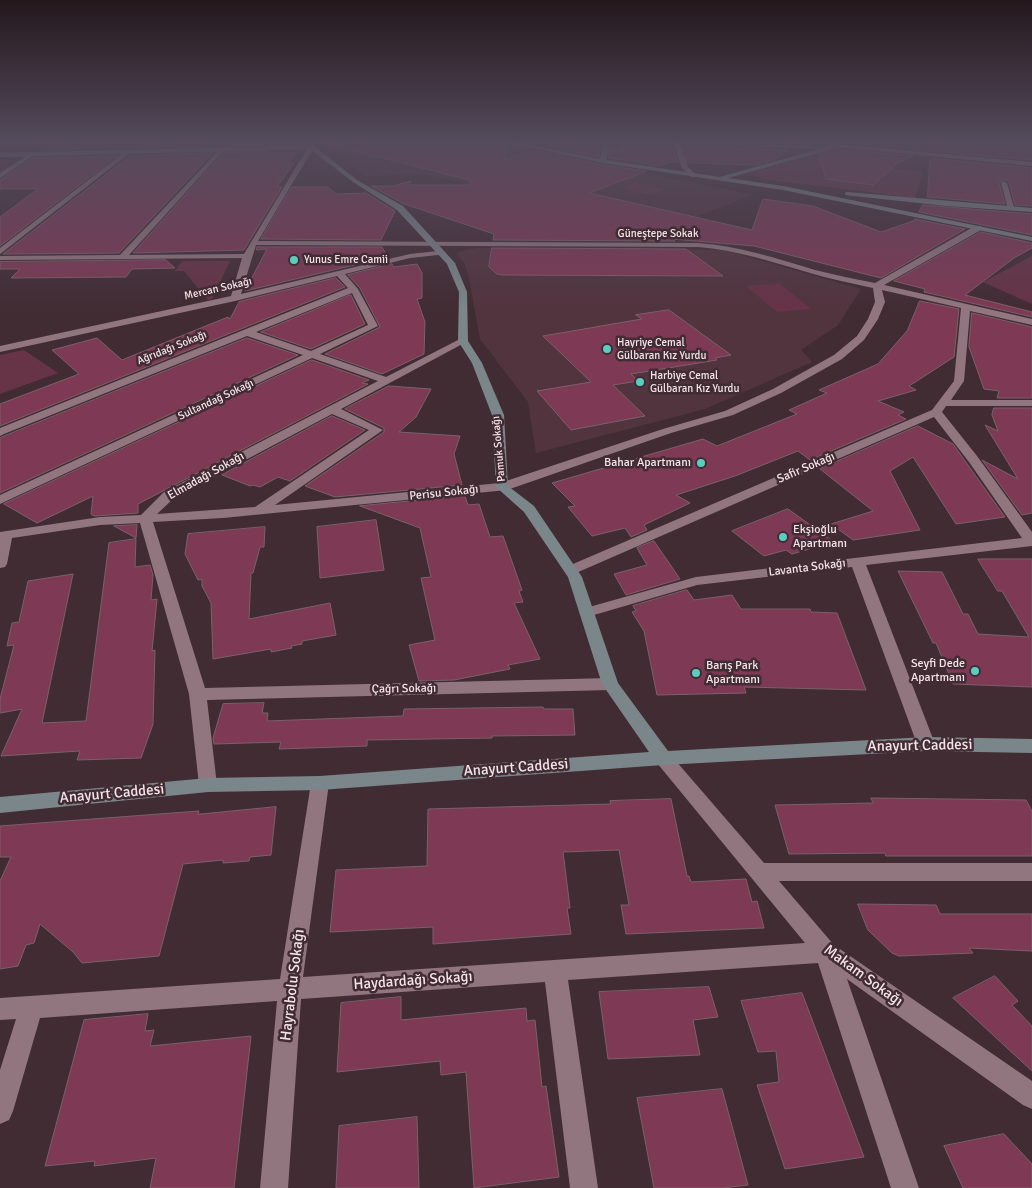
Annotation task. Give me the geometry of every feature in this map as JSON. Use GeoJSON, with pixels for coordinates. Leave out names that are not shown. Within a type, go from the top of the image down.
{"type":"FeatureCollection","features":[{"type":"Feature","properties":{"kind":"street"},"geometry":{"type":"LineString","coordinates":[[0,252],[71,196]]}},
{"type":"Feature","properties":{"kind":"street"},"geometry":{"type":"LineString","coordinates":[[123,256],[178,196]]}},
{"type":"Feature","properties":{"kind":"street"},"geometry":{"type":"LineString","coordinates":[[235,298],[247,256],[279,196]]}},
{"type":"Feature","properties":{"kind":"street"},"geometry":{"type":"LineString","coordinates":[[381,196],[400,208],[450,263],[463,292],[463,340]]}},
{"type":"Feature","properties":{"kind":"street"},"geometry":{"type":"LineString","coordinates":[[822,196],[1032,239]]}},
{"type":"Feature","properties":{"kind":"street"},"geometry":{"type":"LineString","coordinates":[[829,198],[834,196]]}},
{"type":"Feature","properties":{"kind":"street"},"geometry":{"type":"LineString","coordinates":[[876,196],[1032,210]]}},
{"type":"Feature","properties":{"kind":"street"},"geometry":{"type":"LineString","coordinates":[[1008,196],[1012,209]]}},
{"type":"Feature","properties":{"kind":"street"},"geometry":{"type":"LineString","coordinates":[[878,286],[978,228]]}},
{"type":"Feature","properties":{"kind":"street"},"geometry":{"type":"LineString","coordinates":[[253,243],[393,244],[438,249]]}},
{"type":"Feature","properties":{"kind":"street"},"geometry":{"type":"LineString","coordinates":[[393,244],[401,248],[401,251],[393,260]]}},
{"type":"Feature","properties":{"kind":"street","name":"Güneştepe Sokak"},"geometry":{"type":"LineString","coordinates":[[438,249],[698,245],[724,247],[763,256],[814,272],[1032,322]]}},
{"type":"Feature","properties":{"kind":"street","name":"Mercan Sokağı"},"geometry":{"type":"LineString","coordinates":[[0,349],[235,298],[438,249]]}},
{"type":"Feature","properties":{"kind":"street"},"geometry":{"type":"LineString","coordinates":[[0,258],[247,256]]}},
{"type":"Feature","properties":{"kind":"street","name":"Sultandağ Sokağı"},"geometry":{"type":"LineString","coordinates":[[0,500],[373,326],[354,289],[338,272]]}},
{"type":"Feature","properties":{"kind":"street","name":"Perisu Sokağı"},"geometry":{"type":"LineString","coordinates":[[2,536],[100,521],[258,511],[502,487],[667,431],[729,413],[778,391],[838,357],[861,338],[880,302],[878,286]]}},
{"type":"Feature","properties":{"kind":"street","name":"Ağrıdağı Sokağı"},"geometry":{"type":"LineString","coordinates":[[0,432],[354,289]]}},
{"type":"Feature","properties":{"kind":"street"},"geometry":{"type":"LineString","coordinates":[[939,408],[959,381],[966,306]]}},
{"type":"Feature","properties":{"kind":"street"},"geometry":{"type":"LineString","coordinates":[[246,332],[384,380]]}},
{"type":"Feature","properties":{"kind":"street","name":"Elmadağı Sokağı"},"geometry":{"type":"LineString","coordinates":[[145,518],[168,495],[463,340]]}},
{"type":"Feature","properties":{"kind":"street","name":"Pamuk Sokağı"},"geometry":{"type":"LineString","coordinates":[[463,340],[477,363],[498,415],[502,487],[529,509],[571,570],[587,612],[610,684],[663,758]]}},
{"type":"Feature","properties":{"kind":"street"},"geometry":{"type":"LineString","coordinates":[[939,408],[1032,403]]}},
{"type":"Feature","properties":{"kind":"street"},"geometry":{"type":"LineString","coordinates":[[939,408],[1031,542]]}},
{"type":"Feature","properties":{"kind":"street","name":"Safir Sokağı"},"geometry":{"type":"LineString","coordinates":[[571,570],[939,408]]}},
{"type":"Feature","properties":{"kind":"street"},"geometry":{"type":"LineString","coordinates":[[258,511],[377,430],[331,409]]}},
{"type":"Feature","properties":{"kind":"street"},"geometry":{"type":"LineString","coordinates":[[145,518],[198,694],[208,785]]}},
{"type":"Feature","properties":{"kind":"street"},"geometry":{"type":"LineString","coordinates":[[0,564],[2,536]]}},
{"type":"Feature","properties":{"kind":"street","name":"Lavanta Sokağı"},"geometry":{"type":"LineString","coordinates":[[587,612],[696,581],[1031,542]]}},
{"type":"Feature","properties":{"kind":"street"},"geometry":{"type":"LineString","coordinates":[[858,563],[926,744]]}},
{"type":"Feature","properties":{"kind":"street","name":"Çağrı Sokağı"},"geometry":{"type":"LineString","coordinates":[[198,694],[610,684]]}},
{"type":"Feature","properties":{"kind":"street","name":"Anayurt Caddesi"},"geometry":{"type":"LineString","coordinates":[[0,805],[208,785],[320,783],[663,758],[926,744],[1032,746]]}},
{"type":"Feature","properties":{"kind":"street","name":"Makam Sokağı"},"geometry":{"type":"LineString","coordinates":[[663,758],[826,952],[1032,1096]]}},
{"type":"Feature","properties":{"kind":"street","name":"Hayrabolu Sokağı"},"geometry":{"type":"LineString","coordinates":[[274,1188],[290,989],[320,783]]}},
{"type":"Feature","properties":{"kind":"street"},"geometry":{"type":"LineString","coordinates":[[758,872],[1032,872]]}},
{"type":"Feature","properties":{"kind":"street"},"geometry":{"type":"LineString","coordinates":[[826,952],[905,1188]]}},
{"type":"Feature","properties":{"kind":"street","name":"Haydardağı Sokağı"},"geometry":{"type":"LineString","coordinates":[[0,1009],[826,952]]}},
{"type":"Feature","properties":{"kind":"street"},"geometry":{"type":"LineString","coordinates":[[555,971],[584,1188]]}},
{"type":"Feature","properties":{"kind":"street"},"geometry":{"type":"LineString","coordinates":[[0,1111],[31,1007]]}},
{"type":"Feature","properties":{"kind":"shaded area"},"geometry":{"type":"Polygon","coordinates":[[[523,196],[749,196],[664,229],[523,196]]]}},
{"type":"Feature","properties":{"kind":"shaded area","name":"Harbiye Cemal Gülbaran Kız Yurdu"},"geometry":{"type":"Polygon","coordinates":[[[477,248],[723,250],[861,289],[838,325],[801,350],[812,362],[705,409],[536,453],[528,402],[480,339],[469,278],[465,264],[457,254],[461,251],[477,248]]]}},
{"type":"Feature","properties":{"kind":"shaded area"},"geometry":{"type":"Polygon","coordinates":[[[1032,256],[1032,304],[983,282],[1032,256]]]}},
{"type":"Feature","properties":{"kind":"shaded area"},"geometry":{"type":"Polygon","coordinates":[[[182,261],[230,261],[212,299],[208,300],[184,271],[175,271],[182,261]]]}},
{"type":"Feature","properties":{"kind":"shaded area"},"geometry":{"type":"Polygon","coordinates":[[[779,283],[811,309],[777,312],[746,286],[779,283]]]}},
{"type":"Feature","properties":{"kind":"shaded area"},"geometry":{"type":"Polygon","coordinates":[[[24,350],[58,373],[0,394],[0,355],[24,350]]]}},
{"type":"Feature","properties":{"kind":"building"},"geometry":{"type":"Polygon","coordinates":[[[28,196],[64,196],[0,246],[0,217],[28,196]]]}},
{"type":"Feature","properties":{"kind":"building"},"geometry":{"type":"Polygon","coordinates":[[[78,196],[172,196],[119,253],[3,254],[78,196]]]}},
{"type":"Feature","properties":{"kind":"building"},"geometry":{"type":"Polygon","coordinates":[[[184,196],[276,196],[244,250],[133,253],[184,196]]]}},
{"type":"Feature","properties":{"kind":"building"},"geometry":{"type":"Polygon","coordinates":[[[286,196],[372,196],[395,211],[381,240],[261,239],[286,196]]]}},
{"type":"Feature","properties":{"kind":"building"},"geometry":{"type":"Polygon","coordinates":[[[390,196],[604,196],[752,230],[763,199],[813,206],[881,232],[915,219],[965,229],[881,278],[754,246],[672,239],[675,241],[493,240],[494,234],[404,204],[390,196]]]}},
{"type":"Feature","properties":{"kind":"building"},"geometry":{"type":"Polygon","coordinates":[[[1003,196],[1005,204],[928,197],[1003,196]]]}},
{"type":"Feature","properties":{"kind":"building"},"geometry":{"type":"Polygon","coordinates":[[[1013,196],[1032,196],[1032,206],[1015,205],[1013,196]]]}},
{"type":"Feature","properties":{"kind":"building"},"geometry":{"type":"Polygon","coordinates":[[[923,205],[1032,214],[1032,235],[919,212],[923,205]]]}},
{"type":"Feature","properties":{"kind":"building"},"geometry":{"type":"Polygon","coordinates":[[[981,232],[1032,243],[1032,248],[1014,258],[965,295],[1032,312],[1032,317],[924,292],[925,289],[894,281],[981,232]]]}},
{"type":"Feature","properties":{"kind":"building"},"geometry":{"type":"Polygon","coordinates":[[[257,247],[382,247],[388,257],[245,291],[267,249],[257,250],[257,247]]]}},
{"type":"Feature","properties":{"kind":"building"},"geometry":{"type":"Polygon","coordinates":[[[492,248],[686,249],[723,276],[502,275],[497,274],[489,267],[492,248]]]}},
{"type":"Feature","properties":{"kind":"building"},"geometry":{"type":"Polygon","coordinates":[[[166,260],[175,268],[132,269],[126,277],[11,278],[20,269],[0,269],[0,262],[166,260]]]}},
{"type":"Feature","properties":{"kind":"building"},"geometry":{"type":"Polygon","coordinates":[[[392,264],[394,267],[417,264],[422,273],[422,298],[417,299],[425,322],[424,354],[382,374],[325,354],[380,327],[360,288],[348,275],[392,264]]]}},
{"type":"Feature","properties":{"kind":"building"},"geometry":{"type":"Polygon","coordinates":[[[336,278],[345,287],[0,426],[0,404],[79,374],[52,350],[97,338],[122,360],[228,317],[230,319],[239,302],[336,278]]]}},
{"type":"Feature","properties":{"kind":"building"},"geometry":{"type":"Polygon","coordinates":[[[351,295],[365,324],[311,349],[261,332],[351,295]]]}},
{"type":"Feature","properties":{"kind":"building"},"geometry":{"type":"Polygon","coordinates":[[[920,301],[959,309],[954,357],[909,386],[916,390],[878,401],[904,412],[898,415],[906,419],[810,460],[798,451],[735,476],[676,495],[690,503],[644,525],[647,530],[631,537],[625,528],[592,536],[568,507],[575,506],[552,483],[703,439],[717,446],[797,414],[789,410],[827,393],[819,390],[878,364],[907,331],[920,301]]]}},
{"type":"Feature","properties":{"kind":"building","name":"Hayriye Cemal Gülbaran Kız Yurdu"},"geometry":{"type":"Polygon","coordinates":[[[669,310],[731,355],[715,358],[717,360],[631,374],[638,381],[613,385],[645,416],[571,430],[537,391],[591,382],[543,336],[642,319],[636,315],[669,310]]]}},
{"type":"Feature","properties":{"kind":"building"},"geometry":{"type":"Polygon","coordinates":[[[972,313],[1032,327],[1032,398],[997,398],[999,391],[984,389],[969,347],[972,313]]]}},
{"type":"Feature","properties":{"kind":"building"},"geometry":{"type":"Polygon","coordinates":[[[247,338],[298,355],[0,493],[0,438],[247,338]]]}},
{"type":"Feature","properties":{"kind":"building"},"geometry":{"type":"Polygon","coordinates":[[[312,360],[369,380],[362,383],[368,384],[138,504],[138,513],[94,516],[91,514],[93,496],[37,523],[4,504],[312,360]]]}},
{"type":"Feature","properties":{"kind":"building"},"geometry":{"type":"Polygon","coordinates":[[[389,386],[431,389],[416,417],[399,432],[460,436],[454,454],[462,485],[335,497],[305,486],[384,432],[384,428],[345,409],[389,386]]]}},
{"type":"Feature","properties":{"kind":"building"},"geometry":{"type":"Polygon","coordinates":[[[994,408],[1032,408],[1032,513],[1022,515],[982,460],[1018,479],[985,425],[998,431],[992,415],[994,408]]]}},
{"type":"Feature","properties":{"kind":"building"},"geometry":{"type":"Polygon","coordinates":[[[332,416],[365,430],[290,481],[278,477],[260,487],[250,486],[222,475],[332,416]]]}},
{"type":"Feature","properties":{"kind":"building"},"geometry":{"type":"Polygon","coordinates":[[[918,426],[953,444],[1005,517],[956,524],[913,457],[890,471],[920,530],[853,540],[831,524],[873,511],[820,469],[918,426]]]}},
{"type":"Feature","properties":{"kind":"building"},"geometry":{"type":"Polygon","coordinates":[[[465,496],[468,505],[479,504],[490,537],[503,536],[522,590],[519,591],[523,602],[514,603],[540,659],[508,665],[510,669],[454,680],[419,681],[409,645],[435,640],[421,578],[431,577],[420,528],[360,506],[465,496]]]}},
{"type":"Feature","properties":{"kind":"building","name":"Ekşioğlu Apartmanı"},"geometry":{"type":"Polygon","coordinates":[[[788,509],[834,542],[792,554],[786,550],[764,556],[732,531],[788,509]]]}},
{"type":"Feature","properties":{"kind":"building"},"geometry":{"type":"Polygon","coordinates":[[[376,520],[384,570],[320,578],[317,527],[376,520]]]}},
{"type":"Feature","properties":{"kind":"building"},"geometry":{"type":"Polygon","coordinates":[[[137,525],[136,538],[114,526],[137,525]]]}},
{"type":"Feature","properties":{"kind":"building"},"geometry":{"type":"Polygon","coordinates":[[[265,527],[264,547],[260,547],[253,573],[251,573],[249,619],[330,603],[336,635],[302,641],[302,644],[291,646],[292,648],[271,652],[271,649],[213,659],[211,603],[202,586],[202,579],[198,580],[185,554],[188,534],[265,527]]]}},
{"type":"Feature","properties":{"kind":"building"},"geometry":{"type":"Polygon","coordinates":[[[136,539],[135,567],[150,565],[153,575],[151,600],[157,599],[152,651],[155,650],[153,724],[141,758],[77,760],[80,751],[1,756],[22,709],[0,713],[0,699],[14,645],[7,646],[12,623],[19,622],[28,581],[73,574],[42,723],[86,721],[109,543],[136,539]]]}},
{"type":"Feature","properties":{"kind":"building"},"geometry":{"type":"Polygon","coordinates":[[[654,541],[680,579],[626,595],[614,574],[647,565],[637,548],[654,541]]]}},
{"type":"Feature","properties":{"kind":"building"},"geometry":{"type":"Polygon","coordinates":[[[978,559],[1032,559],[1032,687],[953,684],[936,643],[933,643],[898,571],[942,572],[963,614],[968,614],[978,634],[1029,637],[1002,591],[998,591],[978,559]]]}},
{"type":"Feature","properties":{"kind":"building"},"geometry":{"type":"Polygon","coordinates":[[[687,590],[694,600],[732,595],[741,609],[810,609],[811,612],[837,613],[866,690],[744,687],[746,693],[657,695],[644,631],[632,612],[636,611],[633,606],[687,590]]]}},
{"type":"Feature","properties":{"kind":"building"},"geometry":{"type":"Polygon","coordinates":[[[264,703],[262,713],[268,713],[267,721],[403,716],[404,709],[543,707],[544,709],[573,709],[575,735],[367,740],[367,746],[279,749],[281,742],[214,744],[213,738],[223,704],[264,703]]]}},
{"type":"Feature","properties":{"kind":"building"},"geometry":{"type":"Polygon","coordinates":[[[871,798],[1026,800],[1032,811],[1032,856],[886,856],[885,853],[789,854],[775,805],[873,803],[871,798]]]}},
{"type":"Feature","properties":{"kind":"building"},"geometry":{"type":"Polygon","coordinates":[[[671,799],[687,876],[689,876],[691,882],[746,879],[752,902],[757,901],[764,928],[626,934],[621,905],[629,905],[619,850],[563,852],[570,908],[567,908],[571,934],[433,944],[433,927],[330,932],[336,870],[427,866],[428,809],[611,804],[610,801],[671,799]]]}},
{"type":"Feature","properties":{"kind":"building"},"geometry":{"type":"Polygon","coordinates":[[[276,807],[271,855],[250,857],[249,861],[223,863],[223,860],[183,864],[159,956],[82,963],[73,952],[40,924],[34,943],[26,945],[18,966],[0,969],[0,881],[11,857],[0,857],[0,826],[199,811],[198,814],[276,807]]]}},
{"type":"Feature","properties":{"kind":"building"},"geometry":{"type":"Polygon","coordinates":[[[858,904],[936,905],[940,914],[1032,914],[1032,951],[969,948],[973,953],[899,956],[892,953],[868,930],[858,904]]]}},
{"type":"Feature","properties":{"kind":"building"},"geometry":{"type":"Polygon","coordinates":[[[995,976],[1018,1001],[1012,1005],[1032,1026],[1032,1071],[953,998],[995,976]]]}},
{"type":"Feature","properties":{"kind":"building"},"geometry":{"type":"Polygon","coordinates":[[[709,987],[718,1017],[693,1020],[700,1055],[608,1059],[599,992],[709,987]]]}},
{"type":"Feature","properties":{"kind":"building"},"geometry":{"type":"Polygon","coordinates":[[[802,993],[864,1157],[785,1169],[757,1085],[779,1082],[776,1051],[758,1052],[741,1001],[802,993]]]}},
{"type":"Feature","properties":{"kind":"building"},"geometry":{"type":"Polygon","coordinates":[[[401,997],[401,1020],[526,1008],[527,1021],[535,1020],[542,1087],[546,1086],[559,1177],[474,1188],[466,1072],[441,1075],[440,1061],[337,1072],[341,1003],[401,997]]]}},
{"type":"Feature","properties":{"kind":"building"},"geometry":{"type":"Polygon","coordinates":[[[148,1014],[145,1031],[154,1030],[150,1046],[251,1036],[234,1188],[150,1188],[156,1158],[94,1166],[95,1161],[45,1166],[84,1020],[148,1014]]]}},
{"type":"Feature","properties":{"kind":"building"},"geometry":{"type":"Polygon","coordinates":[[[722,1089],[748,1185],[723,1188],[654,1188],[637,1098],[722,1089]]]}},
{"type":"Feature","properties":{"kind":"building"},"geometry":{"type":"Polygon","coordinates":[[[417,1117],[419,1188],[336,1188],[339,1126],[417,1117]]]}},
{"type":"Feature","properties":{"kind":"building"},"geometry":{"type":"Polygon","coordinates":[[[1004,1134],[1032,1164],[1032,1188],[963,1188],[944,1146],[1004,1134]]]}},
{"type":"Feature","properties":{"kind":"place","name":"Yunus Emre Camii"},"geometry":{"type":"Point","coordinates":[294,260]}},
{"type":"Feature","properties":{"kind":"place","name":"Hayriye Cemal Gülbaran Kız Yurdu"},"geometry":{"type":"Point","coordinates":[607,349]}},
{"type":"Feature","properties":{"kind":"place","name":"Harbiye Cemal Gülbaran Kız Yurdu"},"geometry":{"type":"Point","coordinates":[640,382]}},
{"type":"Feature","properties":{"kind":"place","name":"Bahar Apartmanı"},"geometry":{"type":"Point","coordinates":[701,463]}},
{"type":"Feature","properties":{"kind":"place","name":"Ekşioğlu Apartmanı"},"geometry":{"type":"Point","coordinates":[783,537]}},
{"type":"Feature","properties":{"kind":"place","name":"Seyfi Dede Apartmanı"},"geometry":{"type":"Point","coordinates":[975,671]}},
{"type":"Feature","properties":{"kind":"place","name":"Barış Park Apartmanı"},"geometry":{"type":"Point","coordinates":[696,673]}}]}
